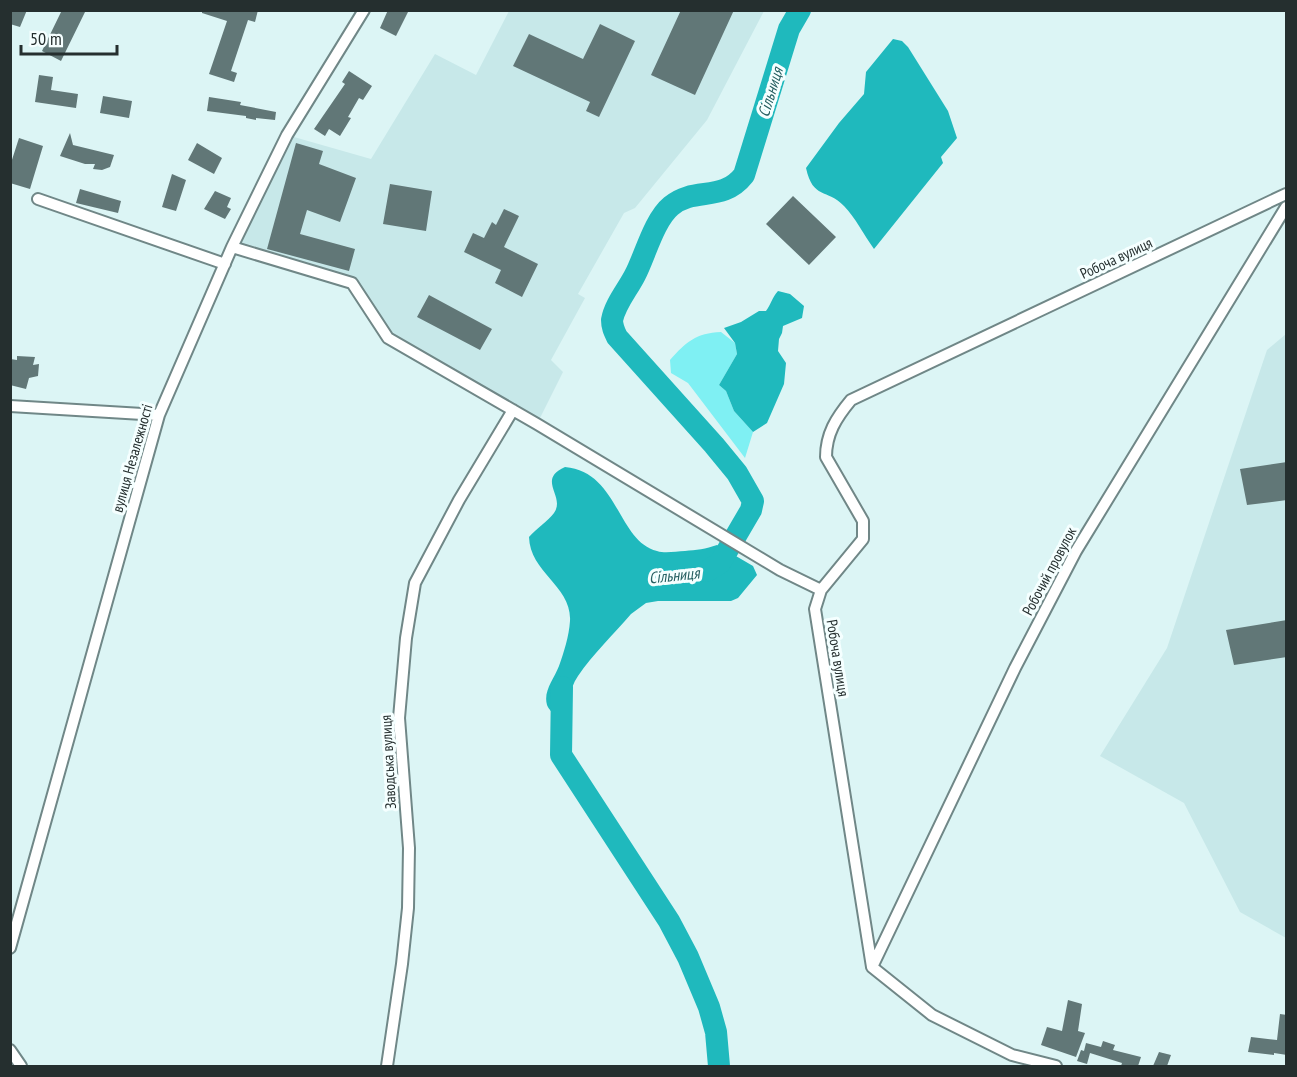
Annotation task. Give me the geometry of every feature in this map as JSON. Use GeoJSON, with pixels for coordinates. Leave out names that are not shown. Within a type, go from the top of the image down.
{"type":"FeatureCollection","features":[{"type":"Feature","properties":{"kind":"street","name":"вулиця Незалежності"},"geometry":{"type":"LineString","coordinates":[[10,948],[159,415],[199,319],[287,135],[364,10]]}},
{"type":"Feature","properties":{"kind":"street","name":"Робоча вулиця"},"geometry":{"type":"LineString","coordinates":[[872,967],[815,609],[821,590],[863,539],[863,521],[826,457],[826,445],[836,418],[851,400],[1287,194]]}},
{"type":"Feature","properties":{"kind":"street"},"geometry":{"type":"LineString","coordinates":[[38,199],[225,264]]}},
{"type":"Feature","properties":{"kind":"street","name":"Робочий провулок"},"geometry":{"type":"LineString","coordinates":[[872,967],[1015,668],[1076,551],[1287,207]]}},
{"type":"Feature","properties":{"kind":"street"},"geometry":{"type":"LineString","coordinates":[[232,247],[351,283],[388,338],[780,570],[821,590]]}},
{"type":"Feature","properties":{"kind":"street"},"geometry":{"type":"LineString","coordinates":[[10,406],[159,415]]}},
{"type":"Feature","properties":{"kind":"street","name":"Заводська вулиця"},"geometry":{"type":"LineString","coordinates":[[387,1066],[408,908],[409,848],[399,718],[406,639],[415,583],[459,500],[513,410]]}},
{"type":"Feature","properties":{"kind":"street"},"geometry":{"type":"LineString","coordinates":[[872,967],[932,1015],[1012,1055],[1056,1066]]}},
{"type":"Feature","properties":{"kind":"street"},"geometry":{"type":"LineString","coordinates":[[10,1050],[21,1066]]}},
{"type":"Feature","properties":{"kind":"shaded area"},"geometry":{"type":"Polygon","coordinates":[[[509,11],[764,11],[707,120],[635,208],[624,213],[578,294],[585,298],[551,360],[563,372],[537,424],[388,338],[351,283],[232,247],[287,135],[371,159],[435,54],[476,75],[509,11]]]}},
{"type":"Feature","properties":{"kind":"shaded area"},"geometry":{"type":"Polygon","coordinates":[[[721,332],[735,343],[737,354],[719,385],[726,391],[734,411],[753,432],[745,458],[688,383],[671,373],[670,360],[687,343],[705,334],[721,332]]]}},
{"type":"Feature","properties":{"kind":"shaded area"},"geometry":{"type":"Polygon","coordinates":[[[1286,334],[1286,938],[1240,912],[1184,803],[1100,756],[1167,648],[1267,350],[1286,334]]]}},
{"type":"Feature","properties":{"kind":"water"},"geometry":{"type":"Polygon","coordinates":[[[893,39],[902,41],[908,47],[948,111],[957,138],[941,157],[943,163],[874,249],[844,206],[813,185],[806,168],[864,94],[866,72],[893,39]]]}},
{"type":"Feature","properties":{"kind":"water"},"geometry":{"type":"Polygon","coordinates":[[[778,291],[790,294],[804,306],[802,318],[783,326],[778,351],[786,363],[784,384],[767,423],[753,432],[734,411],[726,391],[719,385],[737,354],[735,343],[724,328],[741,322],[759,311],[766,311],[778,291]]]}},
{"type":"Feature","properties":{"kind":"water"},"geometry":{"type":"Polygon","coordinates":[[[565,467],[583,472],[597,481],[633,534],[644,545],[657,551],[667,552],[697,550],[717,545],[753,566],[757,575],[738,598],[731,601],[646,603],[631,614],[590,660],[575,681],[564,716],[556,716],[547,705],[546,695],[566,644],[570,621],[569,609],[565,598],[536,560],[531,550],[529,537],[554,513],[557,500],[552,483],[553,477],[565,467]]]}},
{"type":"Feature","properties":{"kind":"building"},"geometry":{"type":"Polygon","coordinates":[[[10,10],[27,10],[20,27],[10,24],[10,10]]]}},
{"type":"Feature","properties":{"kind":"building"},"geometry":{"type":"Polygon","coordinates":[[[62,10],[86,10],[61,61],[42,51],[62,10]]]}},
{"type":"Feature","properties":{"kind":"building"},"geometry":{"type":"Polygon","coordinates":[[[202,10],[258,10],[255,22],[248,20],[231,71],[237,73],[234,82],[209,74],[227,21],[202,13],[202,10]]]}},
{"type":"Feature","properties":{"kind":"building"},"geometry":{"type":"Polygon","coordinates":[[[388,10],[409,10],[396,36],[380,28],[388,10]]]}},
{"type":"Feature","properties":{"kind":"building"},"geometry":{"type":"Polygon","coordinates":[[[681,10],[734,10],[695,95],[651,75],[681,10]]]}},
{"type":"Feature","properties":{"kind":"building"},"geometry":{"type":"Polygon","coordinates":[[[600,24],[635,41],[599,117],[586,111],[590,102],[513,66],[529,34],[583,59],[600,24]]]}},
{"type":"Feature","properties":{"kind":"building"},"geometry":{"type":"Polygon","coordinates":[[[349,71],[372,86],[363,100],[359,98],[340,136],[329,129],[325,136],[314,129],[345,84],[342,82],[349,71]]]}},
{"type":"Feature","properties":{"kind":"building"},"geometry":{"type":"Polygon","coordinates":[[[39,75],[53,77],[51,90],[78,94],[76,108],[35,102],[39,75]]]}},
{"type":"Feature","properties":{"kind":"building"},"geometry":{"type":"Polygon","coordinates":[[[103,96],[132,101],[129,118],[100,113],[103,96]]]}},
{"type":"Feature","properties":{"kind":"building"},"geometry":{"type":"Polygon","coordinates":[[[209,97],[241,102],[240,105],[276,112],[275,120],[256,118],[256,120],[246,118],[246,116],[207,111],[209,97]]]}},
{"type":"Feature","properties":{"kind":"building"},"geometry":{"type":"Polygon","coordinates":[[[70,133],[73,145],[114,155],[110,167],[102,170],[93,169],[95,164],[85,164],[60,156],[70,133]]]}},
{"type":"Feature","properties":{"kind":"building"},"geometry":{"type":"Polygon","coordinates":[[[19,138],[43,146],[30,189],[10,183],[10,166],[19,138]]]}},
{"type":"Feature","properties":{"kind":"building"},"geometry":{"type":"Polygon","coordinates":[[[197,143],[222,158],[214,174],[188,160],[197,143]]]}},
{"type":"Feature","properties":{"kind":"building"},"geometry":{"type":"Polygon","coordinates":[[[296,143],[323,151],[319,164],[356,178],[340,222],[307,210],[300,234],[355,249],[349,271],[267,249],[296,143]]]}},
{"type":"Feature","properties":{"kind":"building"},"geometry":{"type":"Polygon","coordinates":[[[172,174],[186,180],[176,211],[162,207],[172,174]]]}},
{"type":"Feature","properties":{"kind":"building"},"geometry":{"type":"Polygon","coordinates":[[[390,184],[432,191],[426,231],[383,224],[390,184]]]}},
{"type":"Feature","properties":{"kind":"building"},"geometry":{"type":"Polygon","coordinates":[[[80,189],[121,201],[118,213],[76,203],[80,189]]]}},
{"type":"Feature","properties":{"kind":"building"},"geometry":{"type":"Polygon","coordinates":[[[215,191],[231,198],[227,207],[231,209],[225,219],[204,209],[215,191]]]}},
{"type":"Feature","properties":{"kind":"building"},"geometry":{"type":"Polygon","coordinates":[[[793,196],[836,237],[809,265],[766,224],[793,196]]]}},
{"type":"Feature","properties":{"kind":"building"},"geometry":{"type":"Polygon","coordinates":[[[504,209],[519,216],[504,247],[538,264],[522,297],[495,283],[501,270],[464,252],[473,233],[484,238],[492,222],[496,225],[504,209]]]}},
{"type":"Feature","properties":{"kind":"building"},"geometry":{"type":"Polygon","coordinates":[[[429,295],[492,329],[480,350],[417,317],[429,295]]]}},
{"type":"Feature","properties":{"kind":"building"},"geometry":{"type":"Polygon","coordinates":[[[17,356],[35,357],[33,365],[39,364],[38,376],[29,378],[26,389],[10,385],[10,359],[17,360],[17,356]]]}},
{"type":"Feature","properties":{"kind":"building"},"geometry":{"type":"Polygon","coordinates":[[[1287,462],[1287,500],[1247,505],[1240,469],[1287,462]]]}},
{"type":"Feature","properties":{"kind":"building"},"geometry":{"type":"Polygon","coordinates":[[[1287,620],[1287,657],[1234,665],[1226,630],[1287,620]]]}},
{"type":"Feature","properties":{"kind":"building"},"geometry":{"type":"Polygon","coordinates":[[[1068,1000],[1082,1004],[1078,1031],[1085,1033],[1076,1057],[1041,1045],[1047,1027],[1062,1031],[1068,1000]]]}},
{"type":"Feature","properties":{"kind":"building"},"geometry":{"type":"Polygon","coordinates":[[[1280,1014],[1287,1015],[1287,1055],[1248,1052],[1251,1037],[1277,1040],[1280,1014]]]}},
{"type":"Feature","properties":{"kind":"building"},"geometry":{"type":"Polygon","coordinates":[[[1103,1041],[1115,1045],[1113,1050],[1141,1057],[1138,1066],[1121,1066],[1122,1063],[1090,1053],[1087,1064],[1077,1061],[1086,1043],[1101,1047],[1103,1041]]]}},
{"type":"Feature","properties":{"kind":"building"},"geometry":{"type":"Polygon","coordinates":[[[1159,1052],[1171,1055],[1167,1066],[1153,1066],[1159,1052]]]}},
{"type":"Feature","properties":{"kind":"waterway","name":"Сільниця"},"geometry":{"type":"LineString","coordinates":[[707,571],[720,563],[751,510],[753,501],[737,473],[714,445],[617,337],[612,320],[665,212],[680,200],[727,189],[736,184],[744,175],[789,29],[800,10]]}},
{"type":"Feature","properties":{"kind":"waterway","name":"Сільниця"},"geometry":{"type":"LineString","coordinates":[[562,687],[561,755],[669,921],[688,957],[709,1007],[716,1032],[719,1066]]}}]}
